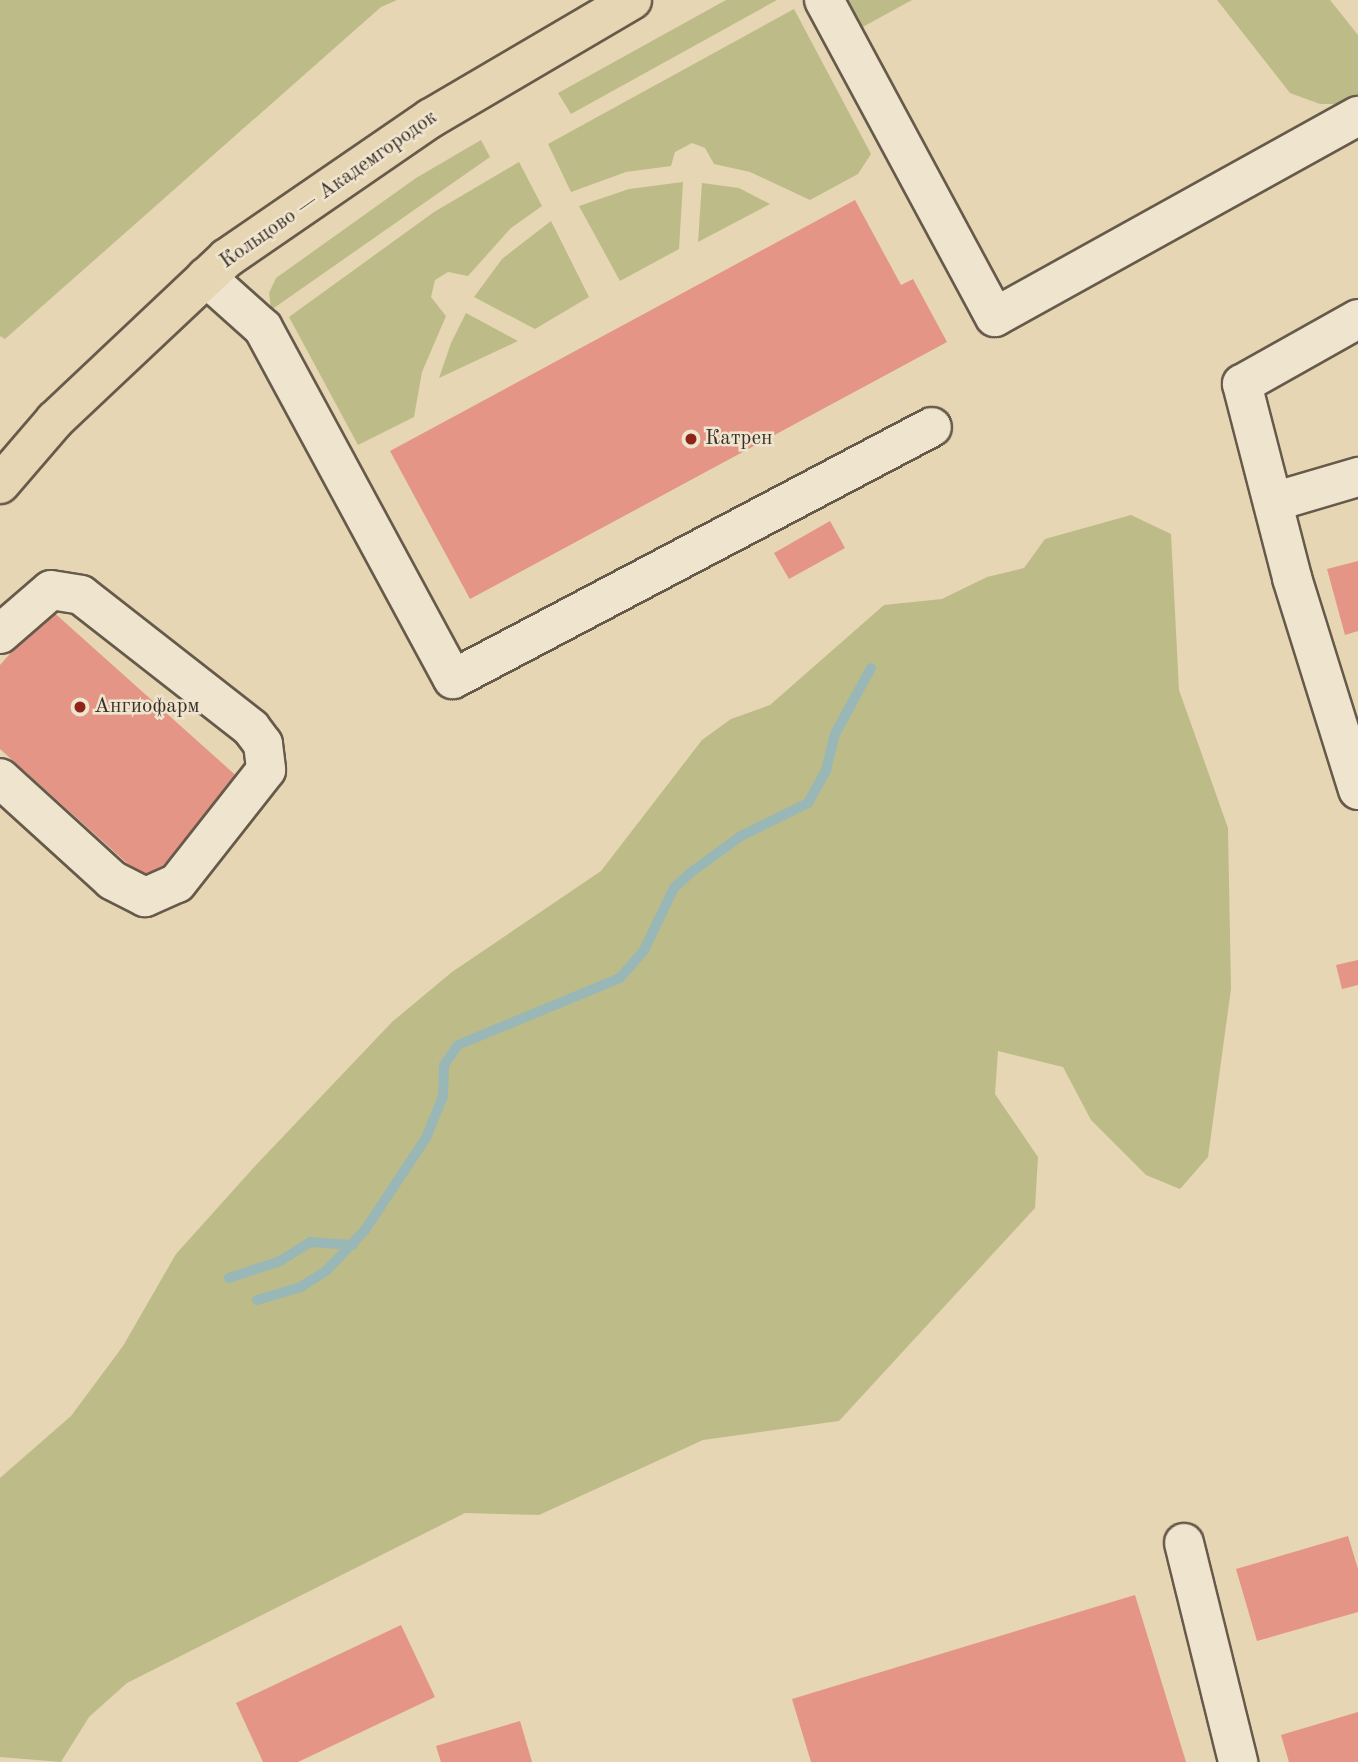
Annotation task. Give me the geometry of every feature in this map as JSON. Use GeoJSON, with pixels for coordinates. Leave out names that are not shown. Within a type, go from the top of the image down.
{"type":"FeatureCollection","features":[{"type":"Feature","properties":{"kind":"main road","name":"Кольцово — Академгородок"},"geometry":{"type":"LineString","coordinates":[[0,484],[55,420],[206,277],[431,118],[632,0]]}},
{"type":"Feature","properties":{"kind":"lane"},"geometry":{"type":"LineString","coordinates":[[824,0],[995,317],[1358,116]]}},
{"type":"Feature","properties":{"kind":"lane"},"geometry":{"type":"LineString","coordinates":[[206,277],[263,328],[453,679],[932,426]]}},
{"type":"Feature","properties":{"kind":"lane"},"geometry":{"type":"LineString","coordinates":[[1358,319],[1242,384],[1273,502],[1358,790]]}},
{"type":"Feature","properties":{"kind":"lane"},"geometry":{"type":"LineString","coordinates":[[1273,502],[1358,477]]}},
{"type":"Feature","properties":{"kind":"lane"},"geometry":{"type":"LineString","coordinates":[[0,634],[40,596],[62,590],[80,595],[251,728],[263,744],[266,770],[177,883],[145,897],[113,880],[0,778]]}},
{"type":"Feature","properties":{"kind":"lane"},"geometry":{"type":"LineString","coordinates":[[1184,1543],[1238,1762]]}},
{"type":"Feature","properties":{"kind":"shaded area"},"geometry":{"type":"Polygon","coordinates":[[[0,0],[397,0],[381,7],[5,339],[0,336],[0,0]]]}},
{"type":"Feature","properties":{"kind":"shaded area"},"geometry":{"type":"Polygon","coordinates":[[[726,0],[777,0],[571,114],[558,93],[726,0]]]}},
{"type":"Feature","properties":{"kind":"shaded area"},"geometry":{"type":"Polygon","coordinates":[[[843,0],[912,0],[859,29],[843,0]]]}},
{"type":"Feature","properties":{"kind":"shaded area"},"geometry":{"type":"Polygon","coordinates":[[[1217,0],[1330,0],[1358,35],[1358,94],[1345,104],[1320,104],[1290,93],[1217,0]]]}},
{"type":"Feature","properties":{"kind":"shaded area"},"geometry":{"type":"Polygon","coordinates":[[[794,9],[871,154],[858,174],[810,200],[750,172],[714,164],[705,148],[692,143],[675,152],[671,166],[626,172],[571,192],[548,144],[794,9]]]}},
{"type":"Feature","properties":{"kind":"shaded area"},"geometry":{"type":"Polygon","coordinates":[[[481,140],[490,157],[271,310],[269,293],[276,278],[416,178],[481,140]]]}},
{"type":"Feature","properties":{"kind":"shaded area"},"geometry":{"type":"Polygon","coordinates":[[[519,162],[542,206],[511,228],[468,276],[448,272],[435,280],[431,297],[446,316],[422,372],[414,417],[358,445],[289,317],[434,212],[519,162]]]}},
{"type":"Feature","properties":{"kind":"shaded area"},"geometry":{"type":"Polygon","coordinates":[[[683,182],[679,249],[620,281],[579,206],[629,189],[683,182]]]}},
{"type":"Feature","properties":{"kind":"shaded area"},"geometry":{"type":"Polygon","coordinates":[[[702,183],[739,188],[770,204],[698,242],[702,183]]]}},
{"type":"Feature","properties":{"kind":"shaded area"},"geometry":{"type":"Polygon","coordinates":[[[551,221],[589,297],[535,329],[474,297],[502,259],[551,221]]]}},
{"type":"Feature","properties":{"kind":"shaded area"},"geometry":{"type":"Polygon","coordinates":[[[466,313],[518,341],[439,378],[451,343],[466,313]]]}},
{"type":"Feature","properties":{"kind":"shaded area"},"geometry":{"type":"Polygon","coordinates":[[[1131,515],[1171,534],[1179,690],[1228,828],[1231,989],[1208,1157],[1180,1189],[1146,1175],[1091,1120],[1063,1067],[998,1051],[995,1094],[1038,1157],[1035,1208],[839,1421],[703,1440],[539,1515],[465,1513],[127,1683],[89,1717],[61,1762],[0,1757],[0,1478],[71,1416],[123,1346],[176,1254],[257,1164],[392,1022],[452,972],[601,871],[702,740],[731,719],[770,705],[884,605],[942,599],[987,577],[1024,568],[1045,539],[1131,515]]]}},
{"type":"Feature","properties":{"kind":"building"},"geometry":{"type":"Polygon","coordinates":[[[855,200],[901,285],[913,279],[947,342],[470,599],[390,451],[855,200]]]}},
{"type":"Feature","properties":{"kind":"building"},"geometry":{"type":"Polygon","coordinates":[[[830,521],[845,548],[789,579],[774,553],[830,521]]]}},
{"type":"Feature","properties":{"kind":"building"},"geometry":{"type":"Polygon","coordinates":[[[1358,561],[1358,631],[1345,635],[1327,569],[1358,561]]]}},
{"type":"Feature","properties":{"kind":"building","name":"Ангиофарм"},"geometry":{"type":"Polygon","coordinates":[[[50,609],[241,780],[148,882],[0,749],[0,665],[50,609]]]}},
{"type":"Feature","properties":{"kind":"building"},"geometry":{"type":"Polygon","coordinates":[[[1358,960],[1358,985],[1342,989],[1336,965],[1358,960]]]}},
{"type":"Feature","properties":{"kind":"building"},"geometry":{"type":"Polygon","coordinates":[[[1348,1536],[1358,1569],[1358,1612],[1257,1641],[1236,1569],[1348,1536]]]}},
{"type":"Feature","properties":{"kind":"building"},"geometry":{"type":"Polygon","coordinates":[[[1135,1595],[1186,1762],[811,1762],[792,1699],[1135,1595]]]}},
{"type":"Feature","properties":{"kind":"building"},"geometry":{"type":"Polygon","coordinates":[[[401,1625],[435,1697],[298,1762],[263,1762],[236,1703],[401,1625]]]}},
{"type":"Feature","properties":{"kind":"building"},"geometry":{"type":"Polygon","coordinates":[[[1358,1712],[1358,1762],[1289,1762],[1281,1735],[1358,1712]]]}},
{"type":"Feature","properties":{"kind":"building"},"geometry":{"type":"Polygon","coordinates":[[[520,1721],[532,1762],[441,1762],[436,1746],[520,1721]]]}},
{"type":"Feature","properties":{"kind":"waterway"},"geometry":{"type":"LineString","coordinates":[[257,1300],[301,1287],[327,1270],[365,1230],[426,1138],[443,1096],[444,1065],[458,1045],[620,978],[644,950],[674,888],[690,873],[741,836],[808,803],[826,770],[835,734],[871,668]]}},
{"type":"Feature","properties":{"kind":"waterway"},"geometry":{"type":"LineString","coordinates":[[229,1278],[280,1261],[310,1242],[353,1245]]}},
{"type":"Feature","properties":{"kind":"place","name":"Катрен"},"geometry":{"type":"Point","coordinates":[691,439]}},
{"type":"Feature","properties":{"kind":"place","name":"Ангиофарм"},"geometry":{"type":"Point","coordinates":[80,707]}}]}
